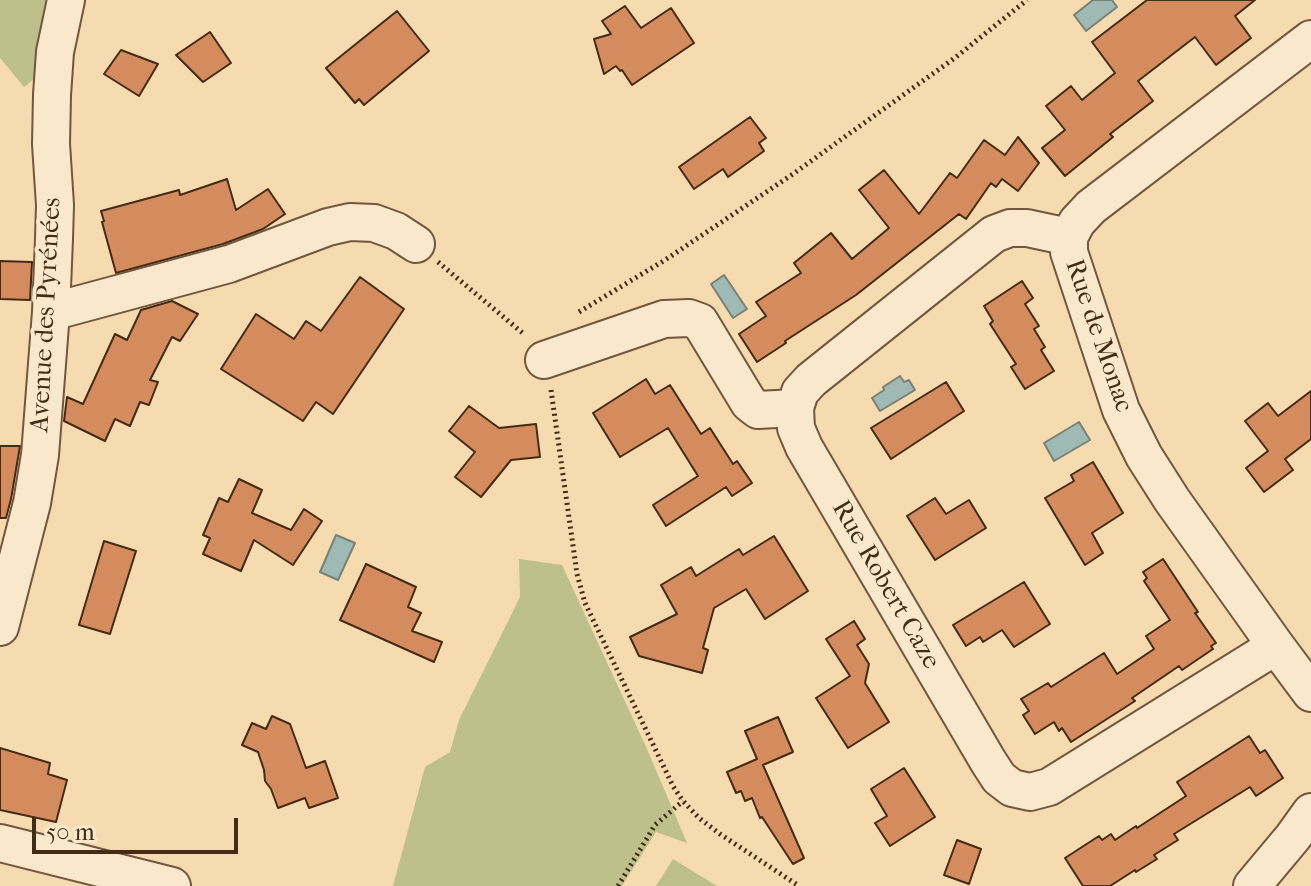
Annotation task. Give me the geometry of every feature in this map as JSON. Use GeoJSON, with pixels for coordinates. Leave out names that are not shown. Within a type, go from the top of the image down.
{"type":"FeatureCollection","features":[{"type":"Feature","properties":{"kind":"street","name":"Avenue des Pyrénées"},"geometry":{"type":"LineString","coordinates":[[0,627],[32,503],[40,455],[51,312],[55,205],[52,95],[55,52],[66,0]]}},
{"type":"Feature","properties":{"kind":"street","name":"Rue de Monac"},"geometry":{"type":"LineString","coordinates":[[1311,39],[1091,207],[1077,222],[1069,237],[1073,269],[1121,410],[1144,456],[1172,500],[1311,693]]}},
{"type":"Feature","properties":{"kind":"street"},"geometry":{"type":"LineString","coordinates":[[51,312],[229,264],[328,227],[350,222],[374,223],[396,231],[416,244]]}},
{"type":"Feature","properties":{"kind":"street"},"geometry":{"type":"LineString","coordinates":[[544,360],[664,319],[689,318],[700,322],[749,403],[758,410],[795,408],[800,392],[811,380],[994,234],[1010,228],[1027,228],[1069,237]]}},
{"type":"Feature","properties":{"kind":"street","name":"Rue Robert Caze"},"geometry":{"type":"LineString","coordinates":[[795,408],[796,428],[804,447],[988,761],[999,778],[1012,788],[1030,792],[1049,787],[1276,646]]}},
{"type":"Feature","properties":{"kind":"street"},"geometry":{"type":"LineString","coordinates":[[1252,886],[1311,812]]}},
{"type":"Feature","properties":{"kind":"street"},"geometry":{"type":"LineString","coordinates":[[0,843],[172,886]]}},
{"type":"Feature","properties":{"kind":"street"},"geometry":{"type":"LineString","coordinates":[[1259,886],[1311,851]]}},
{"type":"Feature","properties":{"kind":"path"},"geometry":{"type":"LineString","coordinates":[[572,317],[665,260],[793,174],[956,57],[1027,0]]}},
{"type":"Feature","properties":{"kind":"path"},"geometry":{"type":"LineString","coordinates":[[416,244],[519,329],[532,341],[544,360],[551,385],[577,574],[585,603],[673,786],[699,818],[799,886]]}},
{"type":"Feature","properties":{"kind":"path"},"geometry":{"type":"LineString","coordinates":[[618,886],[655,825],[683,801]]}},
{"type":"Feature","properties":{"kind":"green space"},"geometry":{"type":"Polygon","coordinates":[[[0,0],[58,0],[42,73],[24,87],[0,58],[0,0]]]}},
{"type":"Feature","properties":{"kind":"green space"},"geometry":{"type":"Polygon","coordinates":[[[519,559],[562,565],[687,843],[656,832],[622,886],[393,886],[425,767],[450,752],[459,720],[520,597],[519,559]]]}},
{"type":"Feature","properties":{"kind":"green space"},"geometry":{"type":"Polygon","coordinates":[[[673,859],[717,886],[656,886],[673,859]]]}},
{"type":"Feature","properties":{"kind":"water"},"geometry":{"type":"Polygon","coordinates":[[[1093,0],[1112,0],[1117,7],[1086,31],[1074,15],[1093,0]]]}},
{"type":"Feature","properties":{"kind":"water"},"geometry":{"type":"Polygon","coordinates":[[[724,275],[747,309],[733,318],[711,284],[724,275]]]}},
{"type":"Feature","properties":{"kind":"water"},"geometry":{"type":"Polygon","coordinates":[[[900,376],[904,382],[909,380],[915,390],[880,411],[872,398],[900,376]]]}},
{"type":"Feature","properties":{"kind":"water"},"geometry":{"type":"Polygon","coordinates":[[[1079,422],[1090,440],[1054,461],[1044,443],[1079,422]]]}},
{"type":"Feature","properties":{"kind":"water"},"geometry":{"type":"Polygon","coordinates":[[[336,535],[355,543],[338,580],[320,572],[336,535]]]}},
{"type":"Feature","properties":{"kind":"building"},"geometry":{"type":"Polygon","coordinates":[[[1147,0],[1255,0],[1235,16],[1251,38],[1216,65],[1195,37],[1138,81],[1153,101],[1110,134],[1113,137],[1065,176],[1042,148],[1065,130],[1046,106],[1071,86],[1082,100],[1115,73],[1092,42],[1147,0]]]}},
{"type":"Feature","properties":{"kind":"building"},"geometry":{"type":"Polygon","coordinates":[[[625,6],[641,28],[671,8],[694,43],[632,85],[616,66],[604,74],[594,39],[611,34],[602,21],[625,6]]]}},
{"type":"Feature","properties":{"kind":"building"},"geometry":{"type":"Polygon","coordinates":[[[397,11],[429,51],[364,105],[359,99],[355,103],[326,68],[397,11]]]}},
{"type":"Feature","properties":{"kind":"building"},"geometry":{"type":"Polygon","coordinates":[[[210,32],[231,63],[203,82],[176,55],[210,32]]]}},
{"type":"Feature","properties":{"kind":"building"},"geometry":{"type":"Polygon","coordinates":[[[121,50],[158,64],[139,96],[104,74],[121,50]]]}},
{"type":"Feature","properties":{"kind":"building"},"geometry":{"type":"Polygon","coordinates":[[[750,117],[766,138],[759,143],[764,151],[728,177],[723,169],[694,189],[679,167],[750,117]]]}},
{"type":"Feature","properties":{"kind":"building"},"geometry":{"type":"Polygon","coordinates":[[[1018,137],[1039,163],[1018,191],[1002,179],[996,187],[991,183],[966,219],[959,214],[856,295],[757,362],[739,334],[766,316],[756,302],[801,273],[794,263],[831,233],[852,259],[889,228],[859,190],[884,170],[919,214],[950,173],[957,178],[984,140],[1005,155],[1018,137]]]}},
{"type":"Feature","properties":{"kind":"building"},"geometry":{"type":"Polygon","coordinates":[[[227,179],[236,210],[268,189],[285,214],[263,229],[223,244],[116,273],[101,211],[179,190],[180,195],[227,179]]]}},
{"type":"Feature","properties":{"kind":"building"},"geometry":{"type":"Polygon","coordinates":[[[0,261],[32,262],[30,300],[0,299],[0,261]]]}},
{"type":"Feature","properties":{"kind":"building"},"geometry":{"type":"Polygon","coordinates":[[[360,277],[404,309],[333,414],[316,402],[303,421],[221,369],[256,314],[294,339],[306,321],[321,331],[360,277]]]}},
{"type":"Feature","properties":{"kind":"building"},"geometry":{"type":"Polygon","coordinates":[[[1022,281],[1033,298],[1025,304],[1039,326],[1034,329],[1045,347],[1041,350],[1054,371],[1025,389],[1011,367],[1016,364],[990,324],[993,321],[984,306],[1022,281]]]}},
{"type":"Feature","properties":{"kind":"building"},"geometry":{"type":"Polygon","coordinates":[[[172,301],[198,314],[180,341],[172,337],[150,380],[158,382],[149,405],[140,402],[130,426],[115,419],[105,441],[64,421],[67,397],[83,404],[115,334],[127,340],[141,310],[172,301]]]}},
{"type":"Feature","properties":{"kind":"building"},"geometry":{"type":"Polygon","coordinates":[[[646,379],[655,394],[670,385],[701,434],[710,428],[733,464],[737,461],[752,483],[732,496],[726,487],[666,526],[653,505],[698,476],[668,428],[620,457],[593,413],[646,379]]]}},
{"type":"Feature","properties":{"kind":"building"},"geometry":{"type":"Polygon","coordinates":[[[946,382],[964,411],[891,459],[871,428],[946,382]]]}},
{"type":"Feature","properties":{"kind":"building"},"geometry":{"type":"Polygon","coordinates":[[[1311,391],[1311,439],[1285,459],[1293,470],[1264,492],[1246,468],[1268,451],[1245,421],[1268,403],[1278,416],[1311,391]]]}},
{"type":"Feature","properties":{"kind":"building"},"geometry":{"type":"Polygon","coordinates":[[[469,406],[499,428],[536,424],[540,457],[511,460],[481,497],[455,477],[475,452],[449,431],[469,406]]]}},
{"type":"Feature","properties":{"kind":"building"},"geometry":{"type":"Polygon","coordinates":[[[0,446],[20,446],[6,518],[0,518],[0,446]]]}},
{"type":"Feature","properties":{"kind":"building"},"geometry":{"type":"Polygon","coordinates":[[[1093,462],[1123,513],[1092,533],[1103,553],[1085,565],[1045,498],[1074,481],[1071,475],[1093,462]]]}},
{"type":"Feature","properties":{"kind":"building"},"geometry":{"type":"Polygon","coordinates":[[[239,479],[262,490],[252,513],[291,530],[304,509],[322,521],[293,565],[254,540],[241,571],[203,554],[210,538],[203,535],[219,498],[228,502],[239,479]]]}},
{"type":"Feature","properties":{"kind":"building"},"geometry":{"type":"Polygon","coordinates":[[[935,498],[946,514],[969,500],[986,528],[935,560],[907,516],[935,498]]]}},
{"type":"Feature","properties":{"kind":"building"},"geometry":{"type":"Polygon","coordinates":[[[774,536],[808,591],[765,619],[746,589],[714,608],[703,648],[708,650],[702,673],[639,656],[630,637],[677,614],[661,585],[691,567],[696,576],[739,549],[743,555],[774,536]]]}},
{"type":"Feature","properties":{"kind":"building"},"geometry":{"type":"Polygon","coordinates":[[[104,541],[136,551],[110,634],[79,625],[104,541]]]}},
{"type":"Feature","properties":{"kind":"building"},"geometry":{"type":"Polygon","coordinates":[[[1163,559],[1216,643],[1211,646],[1213,649],[1182,670],[1179,666],[1132,698],[1135,701],[1071,742],[1054,722],[1035,734],[1023,715],[1029,711],[1021,699],[1048,683],[1051,687],[1104,653],[1117,674],[1154,649],[1146,636],[1170,620],[1144,581],[1147,578],[1143,572],[1163,559]]]}},
{"type":"Feature","properties":{"kind":"building"},"geometry":{"type":"Polygon","coordinates":[[[366,564],[416,587],[408,607],[421,613],[412,631],[442,642],[434,662],[340,620],[366,564]]]}},
{"type":"Feature","properties":{"kind":"building"},"geometry":{"type":"Polygon","coordinates":[[[1024,582],[1050,624],[1014,647],[1002,630],[983,642],[980,637],[966,646],[953,625],[1024,582]]]}},
{"type":"Feature","properties":{"kind":"building"},"geometry":{"type":"Polygon","coordinates":[[[854,621],[865,639],[857,645],[869,664],[865,683],[889,722],[848,748],[816,698],[850,676],[826,639],[854,621]]]}},
{"type":"Feature","properties":{"kind":"building"},"geometry":{"type":"Polygon","coordinates":[[[272,716],[290,724],[306,768],[325,761],[338,798],[309,808],[305,798],[278,808],[265,781],[258,752],[242,745],[252,723],[266,729],[272,716]]]}},
{"type":"Feature","properties":{"kind":"building"},"geometry":{"type":"Polygon","coordinates":[[[778,717],[793,752],[763,765],[804,858],[793,864],[760,818],[752,798],[745,801],[741,791],[736,793],[727,772],[757,759],[745,731],[778,717]]]}},
{"type":"Feature","properties":{"kind":"building"},"geometry":{"type":"Polygon","coordinates":[[[1249,736],[1260,753],[1265,750],[1283,778],[1256,796],[1250,787],[1174,834],[1178,840],[1154,855],[1157,859],[1136,872],[1110,886],[1083,886],[1065,858],[1099,836],[1102,840],[1111,834],[1115,840],[1186,796],[1177,782],[1249,736]]]}},
{"type":"Feature","properties":{"kind":"building"},"geometry":{"type":"Polygon","coordinates":[[[0,748],[50,763],[48,774],[67,780],[56,822],[0,810],[0,748]]]}},
{"type":"Feature","properties":{"kind":"building"},"geometry":{"type":"Polygon","coordinates":[[[904,768],[935,817],[890,846],[875,823],[887,816],[871,789],[904,768]]]}},
{"type":"Feature","properties":{"kind":"building"},"geometry":{"type":"Polygon","coordinates":[[[957,840],[981,849],[969,884],[944,875],[957,840]]]}}]}
